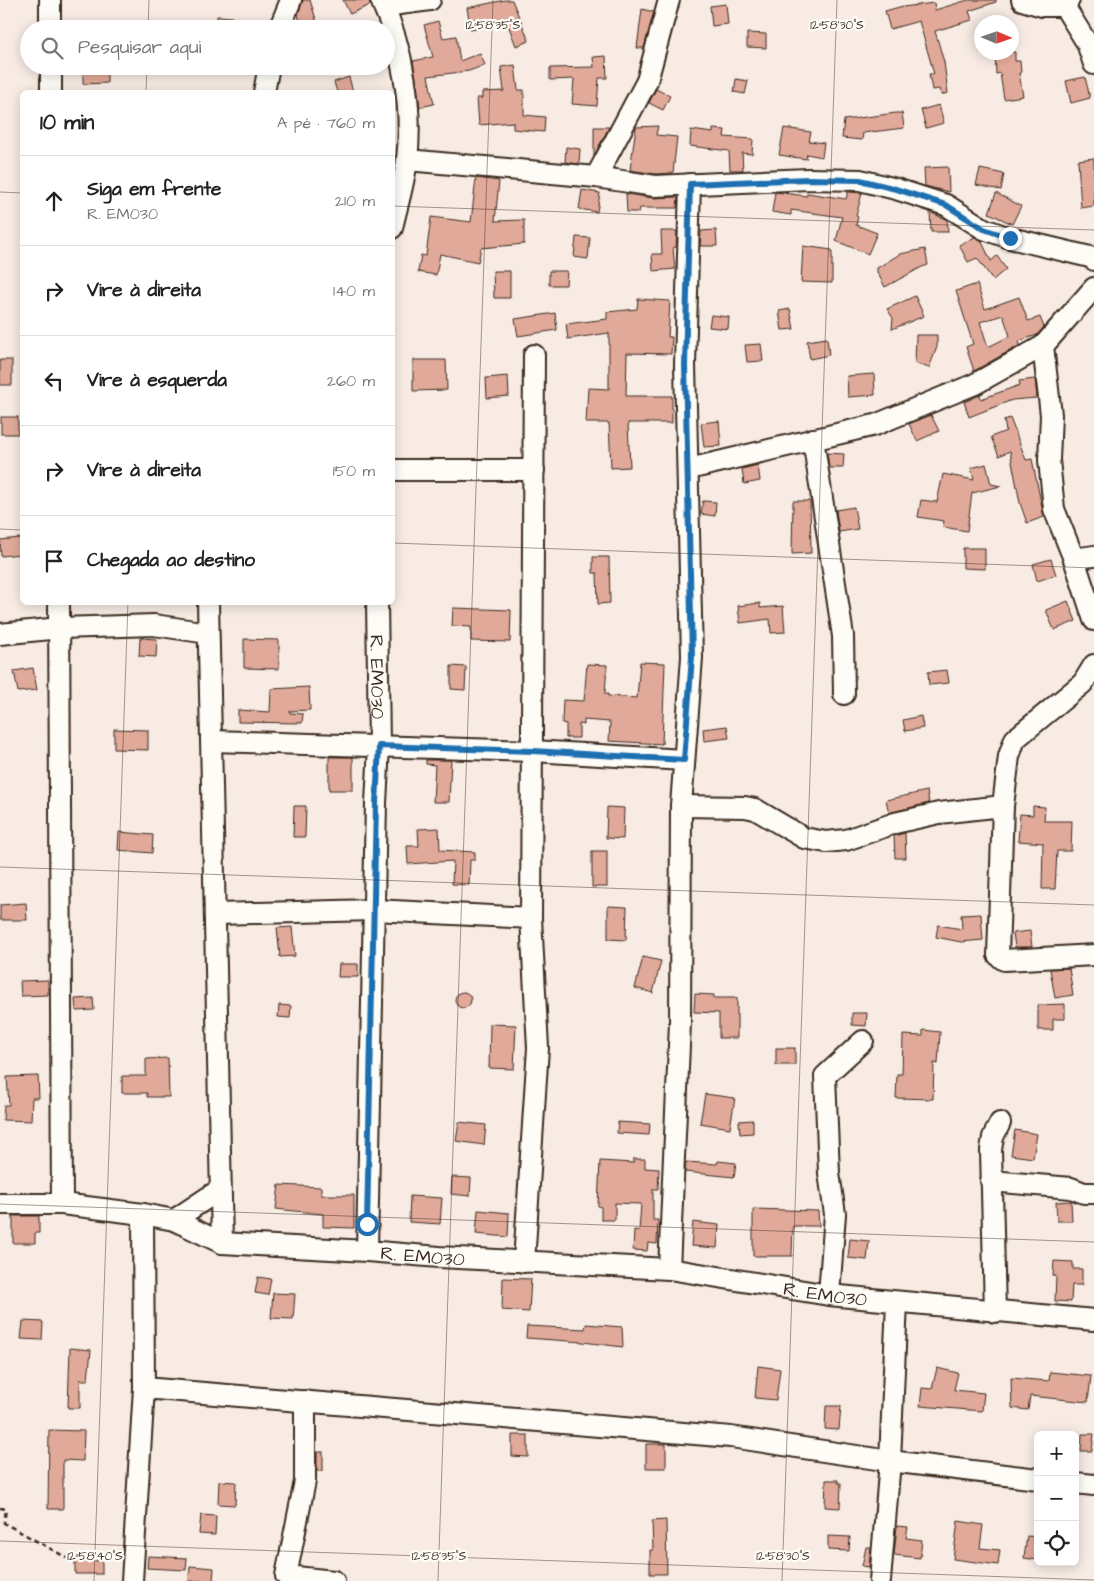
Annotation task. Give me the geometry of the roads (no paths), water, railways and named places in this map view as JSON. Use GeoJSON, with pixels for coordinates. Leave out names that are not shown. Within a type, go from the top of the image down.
{"type":"FeatureCollection","features":[{"type":"Feature","properties":{"kind":"street"},"geometry":{"type":"LineString","coordinates":[[50,0],[50,20]]}},
{"type":"Feature","properties":{"kind":"street"},"geometry":{"type":"LineString","coordinates":[[283,20],[291,0]]}},
{"type":"Feature","properties":{"kind":"street"},"geometry":{"type":"LineString","coordinates":[[387,20],[382,3],[430,0]]}},
{"type":"Feature","properties":{"kind":"street"},"geometry":{"type":"LineString","coordinates":[[596,177],[647,81],[669,0]]}},
{"type":"Feature","properties":{"kind":"street"},"geometry":{"type":"LineString","coordinates":[[1022,0],[1042,6],[1067,3],[1087,43],[1094,64]]}},
{"type":"Feature","properties":{"kind":"street"},"geometry":{"type":"LineString","coordinates":[[395,43],[401,62],[407,97],[407,160],[395,214]]}},
{"type":"Feature","properties":{"kind":"street"},"geometry":{"type":"LineString","coordinates":[[51,75],[51,90]]}},
{"type":"Feature","properties":{"kind":"street"},"geometry":{"type":"LineString","coordinates":[[264,90],[267,75]]}},
{"type":"Feature","properties":{"kind":"street"},"geometry":{"type":"LineString","coordinates":[[407,160],[596,177],[655,186],[808,179],[860,180],[946,205],[984,229],[1090,257],[1094,260]]}},
{"type":"Feature","properties":{"kind":"street"},"geometry":{"type":"LineString","coordinates":[[669,1269],[680,1023],[681,806],[692,657],[685,365],[690,184]]}},
{"type":"Feature","properties":{"kind":"street"},"geometry":{"type":"LineString","coordinates":[[689,470],[876,425],[975,384],[1043,346],[1094,288]]}},
{"type":"Feature","properties":{"kind":"street"},"geometry":{"type":"LineString","coordinates":[[1043,346],[1051,415],[1049,460],[1054,509],[1074,559],[1094,620]]}},
{"type":"Feature","properties":{"kind":"street"},"geometry":{"type":"LineString","coordinates":[[524,1262],[538,1048],[531,918],[534,355]]}},
{"type":"Feature","properties":{"kind":"street"},"geometry":{"type":"LineString","coordinates":[[813,439],[843,636],[844,694]]}},
{"type":"Feature","properties":{"kind":"street"},"geometry":{"type":"LineString","coordinates":[[395,470],[534,470]]}},
{"type":"Feature","properties":{"kind":"street"},"geometry":{"type":"LineString","coordinates":[[1074,559],[1094,556]]}},
{"type":"Feature","properties":{"kind":"street"},"geometry":{"type":"LineString","coordinates":[[59,605],[62,1204]]}},
{"type":"Feature","properties":{"kind":"street"},"geometry":{"type":"LineString","coordinates":[[208,605],[221,1167],[219,1190],[222,1243]]}},
{"type":"Feature","properties":{"kind":"street","name":"R. EM030"},"geometry":{"type":"LineString","coordinates":[[377,605],[379,746],[367,1250],[524,1262],[669,1269],[829,1295],[1094,1320]]}},
{"type":"Feature","properties":{"kind":"street"},"geometry":{"type":"LineString","coordinates":[[0,634],[60,628],[154,626],[208,633]]}},
{"type":"Feature","properties":{"kind":"street"},"geometry":{"type":"LineString","coordinates":[[1094,665],[1083,683],[1014,739],[1008,756],[1003,806],[998,955],[1004,960],[1094,955]]}},
{"type":"Feature","properties":{"kind":"street"},"geometry":{"type":"LineString","coordinates":[[212,741],[533,751],[684,760]]}},
{"type":"Feature","properties":{"kind":"street"},"geometry":{"type":"LineString","coordinates":[[681,806],[745,807],[755,809],[804,838],[826,842],[846,840],[896,823],[939,813],[1003,806]]}},
{"type":"Feature","properties":{"kind":"street"},"geometry":{"type":"LineString","coordinates":[[216,914],[374,910],[531,918]]}},
{"type":"Feature","properties":{"kind":"street"},"geometry":{"type":"LineString","coordinates":[[829,1295],[834,1214],[828,1158],[826,1076],[863,1040]]}},
{"type":"Feature","properties":{"kind":"street"},"geometry":{"type":"LineString","coordinates":[[995,1312],[990,1150],[993,1137],[1000,1122]]}},
{"type":"Feature","properties":{"kind":"street"},"geometry":{"type":"LineString","coordinates":[[991,1181],[1071,1188],[1084,1193],[1094,1193]]}},
{"type":"Feature","properties":{"kind":"street"},"geometry":{"type":"LineString","coordinates":[[174,1220],[219,1190]]}},
{"type":"Feature","properties":{"kind":"street"},"geometry":{"type":"LineString","coordinates":[[0,1204],[62,1204],[143,1214],[174,1220],[222,1243],[367,1250]]}},
{"type":"Feature","properties":{"kind":"street"},"geometry":{"type":"LineString","coordinates":[[132,1581],[144,1388],[143,1214]]}},
{"type":"Feature","properties":{"kind":"street"},"geometry":{"type":"LineString","coordinates":[[880,1581],[890,1461],[897,1302]]}},
{"type":"Feature","properties":{"kind":"street"},"geometry":{"type":"LineString","coordinates":[[144,1388],[731,1437],[890,1461],[1034,1478]]}},
{"type":"Feature","properties":{"kind":"street"},"geometry":{"type":"LineString","coordinates":[[305,1401],[305,1481],[286,1578],[334,1581]]}},
{"type":"Feature","properties":{"kind":"street"},"geometry":{"type":"LineString","coordinates":[[1079,1483],[1094,1485]]}}]}
